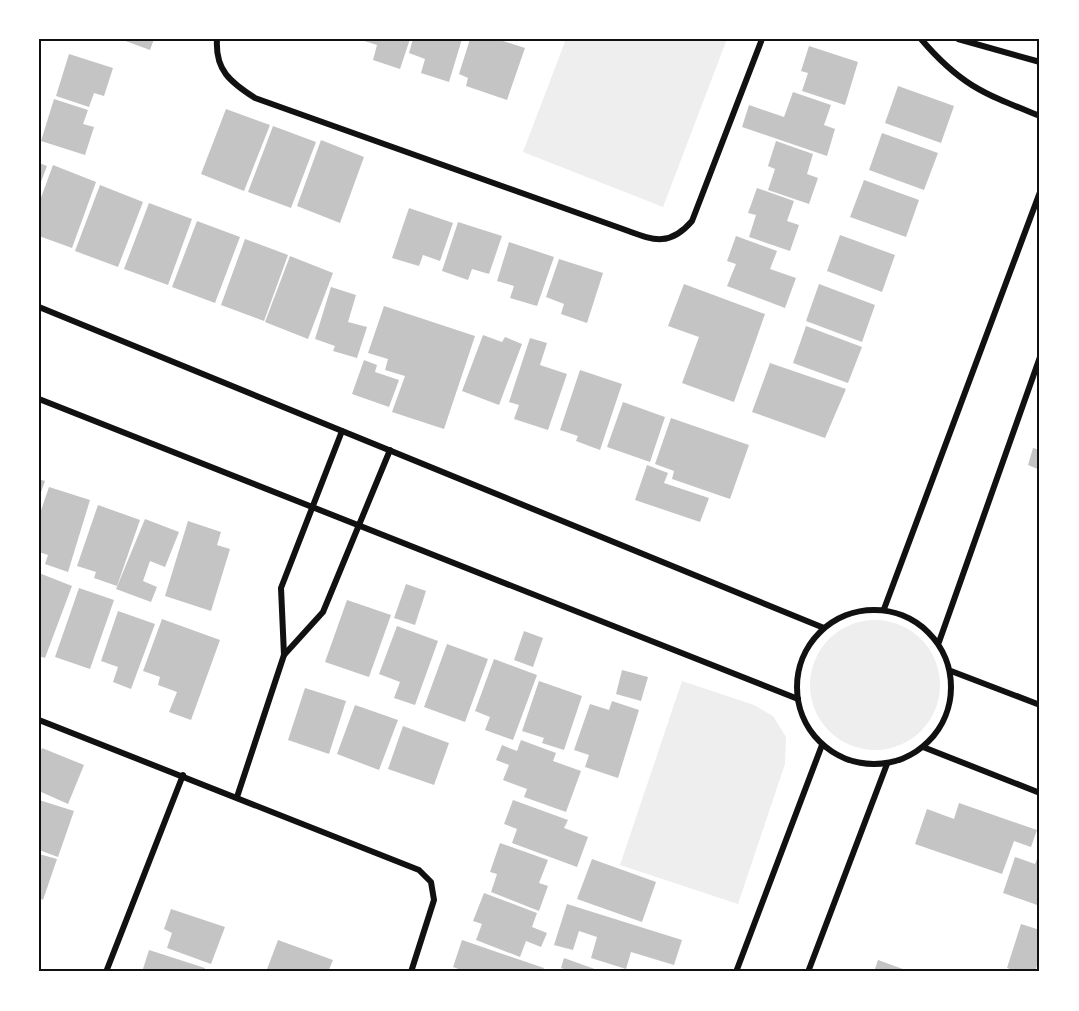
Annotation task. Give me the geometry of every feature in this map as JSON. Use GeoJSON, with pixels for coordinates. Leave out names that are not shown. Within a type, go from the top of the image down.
{"type":"FeatureCollection","features":[{"type":"Feature","properties":{"kind":"street"},"geometry":{"type":"LineString","coordinates":[[217,39],[221,71],[233,84],[255,98],[620,228],[661,240],[681,233],[692,221],[762,39]]}},
{"type":"Feature","properties":{"kind":"street"},"geometry":{"type":"LineString","coordinates":[[921,39],[959,78],[987,94],[1040,116]]}},
{"type":"Feature","properties":{"kind":"street"},"geometry":{"type":"LineString","coordinates":[[958,39],[1040,62]]}},
{"type":"Feature","properties":{"kind":"street"},"geometry":{"type":"LineString","coordinates":[[884,609],[1040,192]]}},
{"type":"Feature","properties":{"kind":"street"},"geometry":{"type":"LineString","coordinates":[[39,307],[824,628]]}},
{"type":"Feature","properties":{"kind":"street"},"geometry":{"type":"LineString","coordinates":[[939,642],[1040,357]]}},
{"type":"Feature","properties":{"kind":"street"},"geometry":{"type":"LineString","coordinates":[[39,399],[798,699]]}},
{"type":"Feature","properties":{"kind":"street"},"geometry":{"type":"LineString","coordinates":[[237,797],[284,655],[281,588],[342,430]]}},
{"type":"Feature","properties":{"kind":"street"},"geometry":{"type":"LineString","coordinates":[[284,655],[323,612],[390,450]]}},
{"type":"Feature","properties":{"kind":"street"},"geometry":{"type":"LineString","coordinates":[[884,609],[905,615],[924,627],[939,642],[951,671],[951,699],[942,726],[923,747],[906,758],[887,764],[864,764],[842,758],[822,745],[802,716],[798,699],[798,673],[807,648],[824,628],[842,616],[862,610],[884,609]]}},
{"type":"Feature","properties":{"kind":"street"},"geometry":{"type":"LineString","coordinates":[[951,671],[1040,705]]}},
{"type":"Feature","properties":{"kind":"street"},"geometry":{"type":"LineString","coordinates":[[39,720],[419,870],[430,882],[434,900],[411,972]]}},
{"type":"Feature","properties":{"kind":"street"},"geometry":{"type":"LineString","coordinates":[[736,972],[822,745]]}},
{"type":"Feature","properties":{"kind":"street"},"geometry":{"type":"LineString","coordinates":[[923,747],[1040,792]]}},
{"type":"Feature","properties":{"kind":"street"},"geometry":{"type":"LineString","coordinates":[[808,972],[887,764]]}},
{"type":"Feature","properties":{"kind":"street"},"geometry":{"type":"LineString","coordinates":[[106,972],[183,776]]}},
{"type":"Feature","properties":{"kind":"shaded area"},"geometry":{"type":"Polygon","coordinates":[[[566,39],[727,39],[663,207],[523,152],[566,39]]]}},
{"type":"Feature","properties":{"kind":"shaded area"},"geometry":{"type":"Polygon","coordinates":[[[875,620],[900,625],[921,639],[935,660],[940,685],[935,710],[921,731],[900,745],[875,750],[850,745],[829,731],[815,710],[810,685],[815,660],[829,639],[850,625],[875,620]]]}},
{"type":"Feature","properties":{"kind":"shaded area"},"geometry":{"type":"Polygon","coordinates":[[[682,681],[754,705],[773,716],[786,737],[785,764],[738,904],[620,865],[682,681]]]}},
{"type":"Feature","properties":{"kind":"building"},"geometry":{"type":"Polygon","coordinates":[[[120,39],[154,39],[150,50],[120,39]]]}},
{"type":"Feature","properties":{"kind":"building"},"geometry":{"type":"Polygon","coordinates":[[[358,39],[410,39],[400,69],[373,60],[377,45],[358,39]]]}},
{"type":"Feature","properties":{"kind":"building"},"geometry":{"type":"Polygon","coordinates":[[[413,39],[462,39],[449,82],[421,73],[425,59],[409,53],[413,39]]]}},
{"type":"Feature","properties":{"kind":"building"},"geometry":{"type":"Polygon","coordinates":[[[470,39],[497,39],[525,48],[507,100],[466,86],[468,78],[459,74],[470,39]]]}},
{"type":"Feature","properties":{"kind":"building"},"geometry":{"type":"Polygon","coordinates":[[[809,46],[858,62],[845,105],[802,91],[808,73],[801,71],[809,46]]]}},
{"type":"Feature","properties":{"kind":"building"},"geometry":{"type":"Polygon","coordinates":[[[69,54],[113,68],[104,96],[94,93],[89,107],[56,96],[69,54]]]}},
{"type":"Feature","properties":{"kind":"building"},"geometry":{"type":"Polygon","coordinates":[[[898,86],[954,106],[941,143],[885,123],[898,86]]]}},
{"type":"Feature","properties":{"kind":"building"},"geometry":{"type":"Polygon","coordinates":[[[793,92],[831,105],[824,125],[835,129],[827,156],[742,127],[749,105],[784,117],[793,92]]]}},
{"type":"Feature","properties":{"kind":"building"},"geometry":{"type":"Polygon","coordinates":[[[54,99],[88,110],[83,124],[94,127],[85,155],[41,141],[54,99]]]}},
{"type":"Feature","properties":{"kind":"building"},"geometry":{"type":"Polygon","coordinates":[[[226,109],[270,125],[244,191],[201,174],[226,109]]]}},
{"type":"Feature","properties":{"kind":"building"},"geometry":{"type":"Polygon","coordinates":[[[273,126],[316,142],[291,208],[248,192],[273,126]]]}},
{"type":"Feature","properties":{"kind":"building"},"geometry":{"type":"Polygon","coordinates":[[[882,133],[938,153],[924,190],[869,170],[882,133]]]}},
{"type":"Feature","properties":{"kind":"building"},"geometry":{"type":"Polygon","coordinates":[[[321,140],[364,157],[340,223],[297,206],[321,140]]]}},
{"type":"Feature","properties":{"kind":"building"},"geometry":{"type":"Polygon","coordinates":[[[776,141],[813,154],[807,174],[818,178],[809,204],[768,190],[775,169],[768,166],[776,141]]]}},
{"type":"Feature","properties":{"kind":"building"},"geometry":{"type":"Polygon","coordinates":[[[39,163],[47,166],[39,187],[39,163]]]}},
{"type":"Feature","properties":{"kind":"building"},"geometry":{"type":"Polygon","coordinates":[[[53,165],[96,182],[72,248],[39,236],[39,203],[53,165]]]}},
{"type":"Feature","properties":{"kind":"building"},"geometry":{"type":"Polygon","coordinates":[[[864,180],[919,200],[906,237],[850,217],[864,180]]]}},
{"type":"Feature","properties":{"kind":"building"},"geometry":{"type":"Polygon","coordinates":[[[100,185],[143,202],[118,267],[75,251],[100,185]]]}},
{"type":"Feature","properties":{"kind":"building"},"geometry":{"type":"Polygon","coordinates":[[[757,188],[794,201],[787,221],[799,225],[790,251],[749,237],[756,215],[748,213],[757,188]]]}},
{"type":"Feature","properties":{"kind":"building"},"geometry":{"type":"Polygon","coordinates":[[[149,203],[192,219],[168,285],[124,269],[149,203]]]}},
{"type":"Feature","properties":{"kind":"building"},"geometry":{"type":"Polygon","coordinates":[[[409,208],[453,223],[440,261],[423,255],[419,266],[392,258],[409,208]]]}},
{"type":"Feature","properties":{"kind":"building"},"geometry":{"type":"Polygon","coordinates":[[[197,221],[240,237],[215,303],[172,287],[197,221]]]}},
{"type":"Feature","properties":{"kind":"building"},"geometry":{"type":"Polygon","coordinates":[[[458,222],[502,236],[489,274],[472,269],[468,280],[442,271],[458,222]]]}},
{"type":"Feature","properties":{"kind":"building"},"geometry":{"type":"Polygon","coordinates":[[[840,235],[895,255],[882,292],[827,271],[840,235]]]}},
{"type":"Feature","properties":{"kind":"building"},"geometry":{"type":"Polygon","coordinates":[[[736,236],[777,251],[770,269],[796,278],[785,308],[727,286],[736,264],[727,261],[736,236]]]}},
{"type":"Feature","properties":{"kind":"building"},"geometry":{"type":"Polygon","coordinates":[[[245,239],[288,255],[264,321],[221,305],[245,239]]]}},
{"type":"Feature","properties":{"kind":"building"},"geometry":{"type":"Polygon","coordinates":[[[509,242],[554,257],[537,306],[510,298],[514,286],[497,281],[509,242]]]}},
{"type":"Feature","properties":{"kind":"building"},"geometry":{"type":"Polygon","coordinates":[[[290,256],[333,273],[308,339],[265,322],[290,256]]]}},
{"type":"Feature","properties":{"kind":"building"},"geometry":{"type":"Polygon","coordinates":[[[559,259],[603,273],[587,323],[561,314],[564,304],[546,297],[559,259]]]}},
{"type":"Feature","properties":{"kind":"building"},"geometry":{"type":"Polygon","coordinates":[[[684,284],[765,314],[734,402],[682,383],[699,337],[668,326],[684,284]]]}},
{"type":"Feature","properties":{"kind":"building"},"geometry":{"type":"Polygon","coordinates":[[[819,284],[875,305],[862,342],[806,321],[819,284]]]}},
{"type":"Feature","properties":{"kind":"building"},"geometry":{"type":"Polygon","coordinates":[[[331,287],[356,295],[348,322],[367,327],[357,358],[333,351],[335,346],[315,339],[331,287]]]}},
{"type":"Feature","properties":{"kind":"building"},"geometry":{"type":"Polygon","coordinates":[[[384,306],[475,336],[444,429],[392,412],[405,376],[385,370],[388,359],[368,353],[384,306]]]}},
{"type":"Feature","properties":{"kind":"building"},"geometry":{"type":"Polygon","coordinates":[[[806,326],[862,347],[848,383],[793,363],[806,326]]]}},
{"type":"Feature","properties":{"kind":"building"},"geometry":{"type":"Polygon","coordinates":[[[483,335],[502,342],[505,337],[522,344],[499,405],[462,391],[483,335]]]}},
{"type":"Feature","properties":{"kind":"building"},"geometry":{"type":"Polygon","coordinates":[[[530,338],[547,343],[540,365],[567,374],[548,430],[514,419],[519,405],[509,402],[530,338]]]}},
{"type":"Feature","properties":{"kind":"building"},"geometry":{"type":"Polygon","coordinates":[[[364,360],[377,365],[375,372],[399,380],[389,407],[352,394],[364,360]]]}},
{"type":"Feature","properties":{"kind":"building"},"geometry":{"type":"Polygon","coordinates":[[[770,363],[846,389],[825,438],[752,412],[770,363]]]}},
{"type":"Feature","properties":{"kind":"building"},"geometry":{"type":"Polygon","coordinates":[[[580,370],[622,384],[600,450],[576,441],[578,436],[560,430],[580,370]]]}},
{"type":"Feature","properties":{"kind":"building"},"geometry":{"type":"Polygon","coordinates":[[[623,402],[665,417],[650,462],[607,447],[623,402]]]}},
{"type":"Feature","properties":{"kind":"building"},"geometry":{"type":"Polygon","coordinates":[[[671,418],[749,445],[730,499],[672,479],[674,471],[655,464],[671,418]]]}},
{"type":"Feature","properties":{"kind":"building"},"geometry":{"type":"Polygon","coordinates":[[[1033,448],[1040,450],[1040,470],[1028,465],[1033,448]]]}},
{"type":"Feature","properties":{"kind":"building"},"geometry":{"type":"Polygon","coordinates":[[[647,465],[668,473],[664,483],[709,498],[700,522],[635,500],[647,465]]]}},
{"type":"Feature","properties":{"kind":"building"},"geometry":{"type":"Polygon","coordinates":[[[39,479],[45,481],[39,498],[39,479]]]}},
{"type":"Feature","properties":{"kind":"building"},"geometry":{"type":"Polygon","coordinates":[[[49,487],[90,500],[68,572],[45,564],[48,555],[39,552],[39,516],[49,487]]]}},
{"type":"Feature","properties":{"kind":"building"},"geometry":{"type":"Polygon","coordinates":[[[98,505],[140,520],[117,586],[94,578],[96,572],[77,566],[98,505]]]}},
{"type":"Feature","properties":{"kind":"building"},"geometry":{"type":"Polygon","coordinates":[[[145,519],[179,532],[165,567],[150,561],[143,581],[157,587],[151,602],[116,589],[145,519]]]}},
{"type":"Feature","properties":{"kind":"building"},"geometry":{"type":"Polygon","coordinates":[[[188,521],[221,532],[217,545],[230,549],[211,611],[165,596],[188,521]]]}},
{"type":"Feature","properties":{"kind":"building"},"geometry":{"type":"Polygon","coordinates":[[[39,573],[72,586],[45,658],[39,656],[39,573]]]}},
{"type":"Feature","properties":{"kind":"building"},"geometry":{"type":"Polygon","coordinates":[[[406,584],[426,591],[415,625],[394,618],[406,584]]]}},
{"type":"Feature","properties":{"kind":"building"},"geometry":{"type":"Polygon","coordinates":[[[79,588],[114,600],[90,669],[55,657],[79,588]]]}},
{"type":"Feature","properties":{"kind":"building"},"geometry":{"type":"Polygon","coordinates":[[[347,600],[391,615],[369,677],[325,662],[347,600]]]}},
{"type":"Feature","properties":{"kind":"building"},"geometry":{"type":"Polygon","coordinates":[[[118,611],[155,624],[131,689],[113,682],[118,667],[101,661],[118,611]]]}},
{"type":"Feature","properties":{"kind":"building"},"geometry":{"type":"Polygon","coordinates":[[[162,619],[220,640],[191,720],[169,712],[177,692],[158,685],[160,677],[143,671],[162,619]]]}},
{"type":"Feature","properties":{"kind":"building"},"geometry":{"type":"Polygon","coordinates":[[[397,626],[438,641],[415,705],[394,698],[400,682],[379,674],[397,626]]]}},
{"type":"Feature","properties":{"kind":"building"},"geometry":{"type":"Polygon","coordinates":[[[524,631],[543,638],[533,667],[514,660],[524,631]]]}},
{"type":"Feature","properties":{"kind":"building"},"geometry":{"type":"Polygon","coordinates":[[[447,644],[488,659],[465,722],[424,707],[447,644]]]}},
{"type":"Feature","properties":{"kind":"building"},"geometry":{"type":"Polygon","coordinates":[[[494,659],[537,675],[513,740],[485,730],[490,717],[475,711],[494,659]]]}},
{"type":"Feature","properties":{"kind":"building"},"geometry":{"type":"Polygon","coordinates":[[[622,670],[648,677],[641,701],[616,694],[622,670]]]}},
{"type":"Feature","properties":{"kind":"building"},"geometry":{"type":"Polygon","coordinates":[[[539,681],[582,696],[564,750],[542,743],[544,738],[522,731],[539,681]]]}},
{"type":"Feature","properties":{"kind":"building"},"geometry":{"type":"Polygon","coordinates":[[[305,688],[346,701],[329,754],[288,740],[305,688]]]}},
{"type":"Feature","properties":{"kind":"building"},"geometry":{"type":"Polygon","coordinates":[[[612,701],[639,710],[618,778],[585,767],[589,755],[574,750],[590,704],[609,710],[612,701]]]}},
{"type":"Feature","properties":{"kind":"building"},"geometry":{"type":"Polygon","coordinates":[[[355,705],[398,720],[379,770],[337,754],[355,705]]]}},
{"type":"Feature","properties":{"kind":"building"},"geometry":{"type":"Polygon","coordinates":[[[403,726],[449,743],[434,785],[388,769],[403,726]]]}},
{"type":"Feature","properties":{"kind":"building"},"geometry":{"type":"Polygon","coordinates":[[[521,740],[556,753],[553,761],[581,771],[566,812],[524,797],[527,789],[503,780],[509,765],[496,760],[502,745],[517,751],[521,740]]]}},
{"type":"Feature","properties":{"kind":"building"},"geometry":{"type":"Polygon","coordinates":[[[42,748],[84,765],[68,804],[39,791],[39,756],[42,748]]]}},
{"type":"Feature","properties":{"kind":"building"},"geometry":{"type":"Polygon","coordinates":[[[39,800],[74,811],[58,857],[39,850],[39,800]]]}},
{"type":"Feature","properties":{"kind":"building"},"geometry":{"type":"Polygon","coordinates":[[[513,800],[568,820],[564,828],[588,837],[577,867],[512,843],[517,829],[504,824],[513,800]]]}},
{"type":"Feature","properties":{"kind":"building"},"geometry":{"type":"Polygon","coordinates":[[[959,803],[1037,830],[1031,847],[1014,841],[1002,874],[915,844],[927,809],[954,819],[959,803]]]}},
{"type":"Feature","properties":{"kind":"building"},"geometry":{"type":"Polygon","coordinates":[[[500,843],[548,860],[539,883],[548,886],[539,911],[491,892],[497,874],[490,872],[500,843]]]}},
{"type":"Feature","properties":{"kind":"building"},"geometry":{"type":"Polygon","coordinates":[[[1040,851],[1040,906],[1003,893],[1015,857],[1035,864],[1040,851]]]}},
{"type":"Feature","properties":{"kind":"building"},"geometry":{"type":"Polygon","coordinates":[[[39,854],[57,859],[43,900],[39,898],[39,854]]]}},
{"type":"Feature","properties":{"kind":"building"},"geometry":{"type":"Polygon","coordinates":[[[592,859],[656,882],[642,922],[577,899],[592,859]]]}},
{"type":"Feature","properties":{"kind":"building"},"geometry":{"type":"Polygon","coordinates":[[[484,893],[537,913],[532,927],[547,933],[541,947],[526,941],[520,957],[476,940],[482,924],[473,921],[484,893]]]}},
{"type":"Feature","properties":{"kind":"building"},"geometry":{"type":"Polygon","coordinates":[[[567,904],[682,940],[674,965],[631,952],[626,969],[591,958],[597,937],[579,931],[573,950],[554,945],[567,904]]]}},
{"type":"Feature","properties":{"kind":"building"},"geometry":{"type":"Polygon","coordinates":[[[171,909],[225,927],[211,964],[167,948],[172,933],[164,929],[171,909]]]}},
{"type":"Feature","properties":{"kind":"building"},"geometry":{"type":"Polygon","coordinates":[[[1021,924],[1040,930],[1040,956],[1035,972],[1019,972],[1007,968],[1021,924]]]}},
{"type":"Feature","properties":{"kind":"building"},"geometry":{"type":"Polygon","coordinates":[[[278,940],[333,960],[328,972],[266,972],[278,940]]]}},
{"type":"Feature","properties":{"kind":"building"},"geometry":{"type":"Polygon","coordinates":[[[462,940],[544,968],[542,972],[460,972],[461,970],[453,967],[462,940]]]}},
{"type":"Feature","properties":{"kind":"building"},"geometry":{"type":"Polygon","coordinates":[[[149,950],[205,968],[203,972],[142,972],[149,950]]]}},
{"type":"Feature","properties":{"kind":"building"},"geometry":{"type":"Polygon","coordinates":[[[564,958],[603,972],[573,972],[561,968],[564,958]]]}},
{"type":"Feature","properties":{"kind":"building"},"geometry":{"type":"Polygon","coordinates":[[[878,960],[911,972],[874,972],[878,960]]]}}]}
